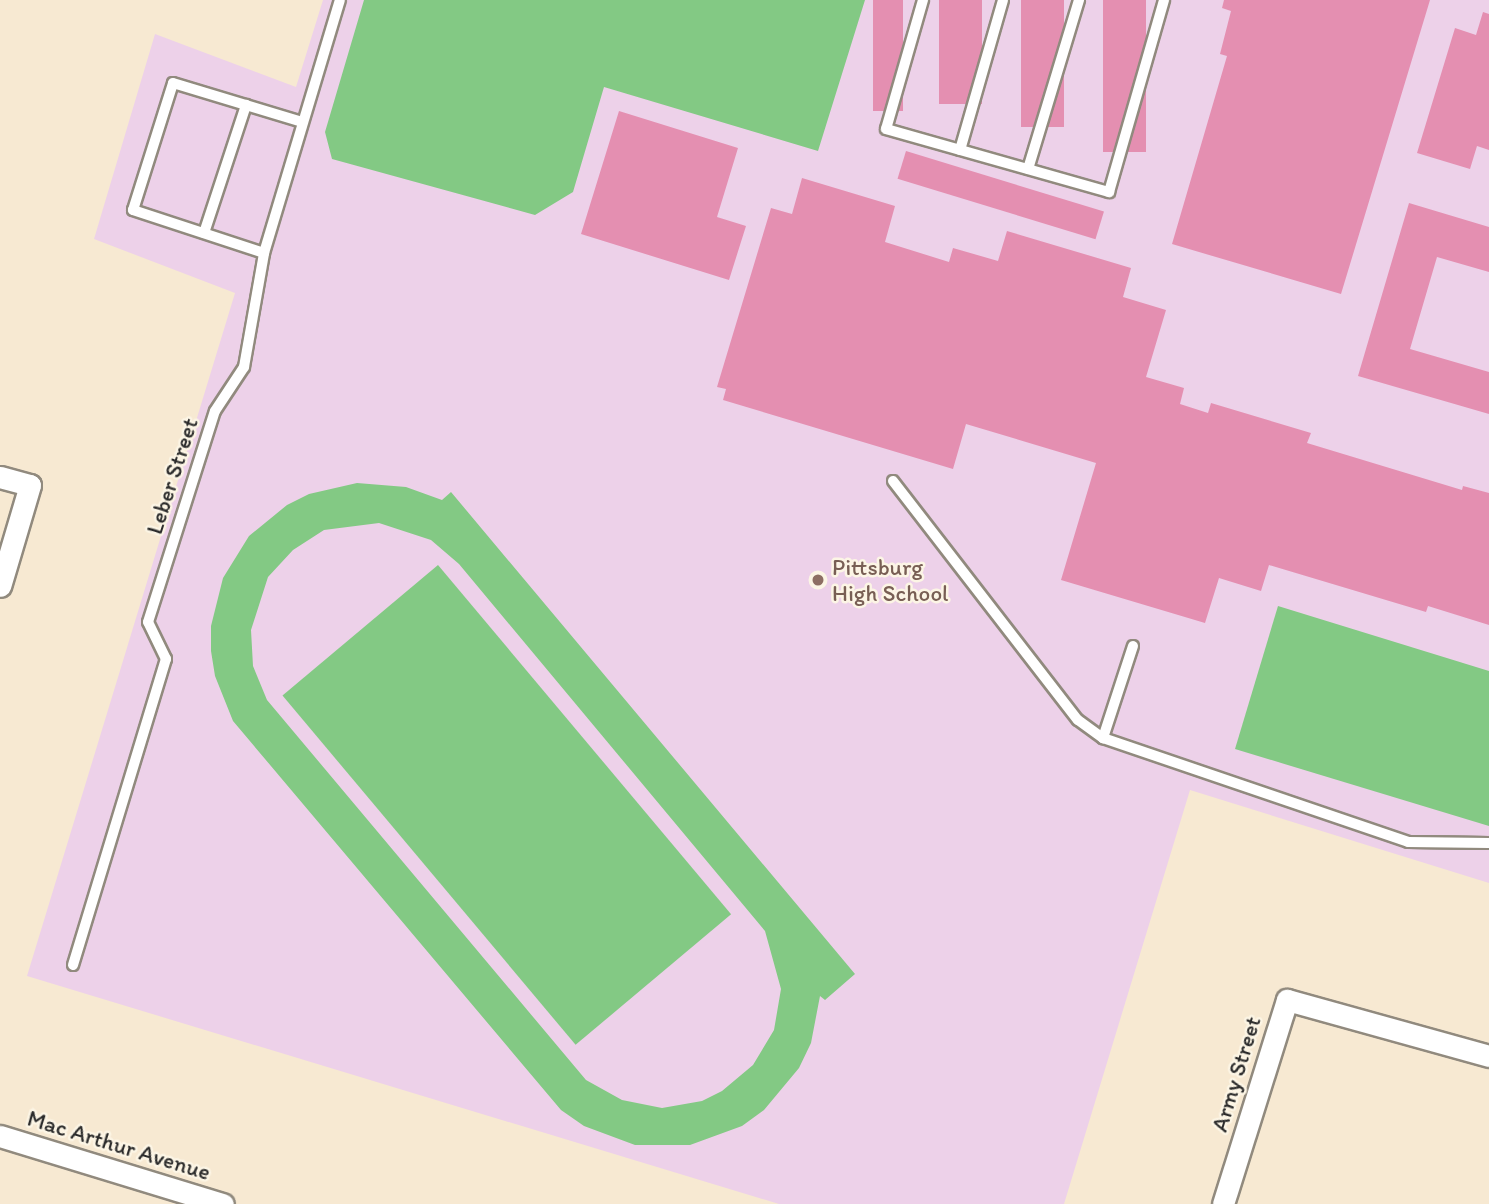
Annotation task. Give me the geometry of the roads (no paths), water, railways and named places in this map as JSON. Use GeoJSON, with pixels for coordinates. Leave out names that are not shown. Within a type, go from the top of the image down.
{"type":"FeatureCollection","features":[{"type":"Feature","properties":{"kind":"street"},"geometry":{"type":"LineString","coordinates":[[0,477],[30,485],[0,586]]}},
{"type":"Feature","properties":{"kind":"street","name":"Army Street"},"geometry":{"type":"LineString","coordinates":[[1223,1204],[1287,1000],[1489,1056]]}},
{"type":"Feature","properties":{"kind":"street","name":"Mac Arthur Avenue"},"geometry":{"type":"LineString","coordinates":[[0,1136],[223,1204]]}},
{"type":"Feature","properties":{"kind":"lane","name":"Leber Street"},"geometry":{"type":"LineString","coordinates":[[74,965],[166,659],[148,622],[215,411],[244,367],[264,253],[340,0]]}},
{"type":"Feature","properties":{"kind":"lane"},"geometry":{"type":"LineString","coordinates":[[923,0],[886,129],[1109,192],[1164,0]]}},
{"type":"Feature","properties":{"kind":"lane"},"geometry":{"type":"LineString","coordinates":[[960,150],[1003,0]]}},
{"type":"Feature","properties":{"kind":"lane"},"geometry":{"type":"LineString","coordinates":[[1028,169],[1079,0]]}},
{"type":"Feature","properties":{"kind":"lane"},"geometry":{"type":"LineString","coordinates":[[264,253],[133,210],[173,83],[302,122]]}},
{"type":"Feature","properties":{"kind":"lane"},"geometry":{"type":"LineString","coordinates":[[204,233],[246,105]]}},
{"type":"Feature","properties":{"kind":"lane"},"geometry":{"type":"LineString","coordinates":[[893,481],[1078,720],[1103,738],[1408,842],[1489,843]]}},
{"type":"Feature","properties":{"kind":"lane"},"geometry":{"type":"LineString","coordinates":[[1103,738],[1133,646]]}},
{"type":"Feature","properties":{"kind":"place","name":"Pittsburg High School"},"geometry":{"type":"Point","coordinates":[818,580]}}]}
